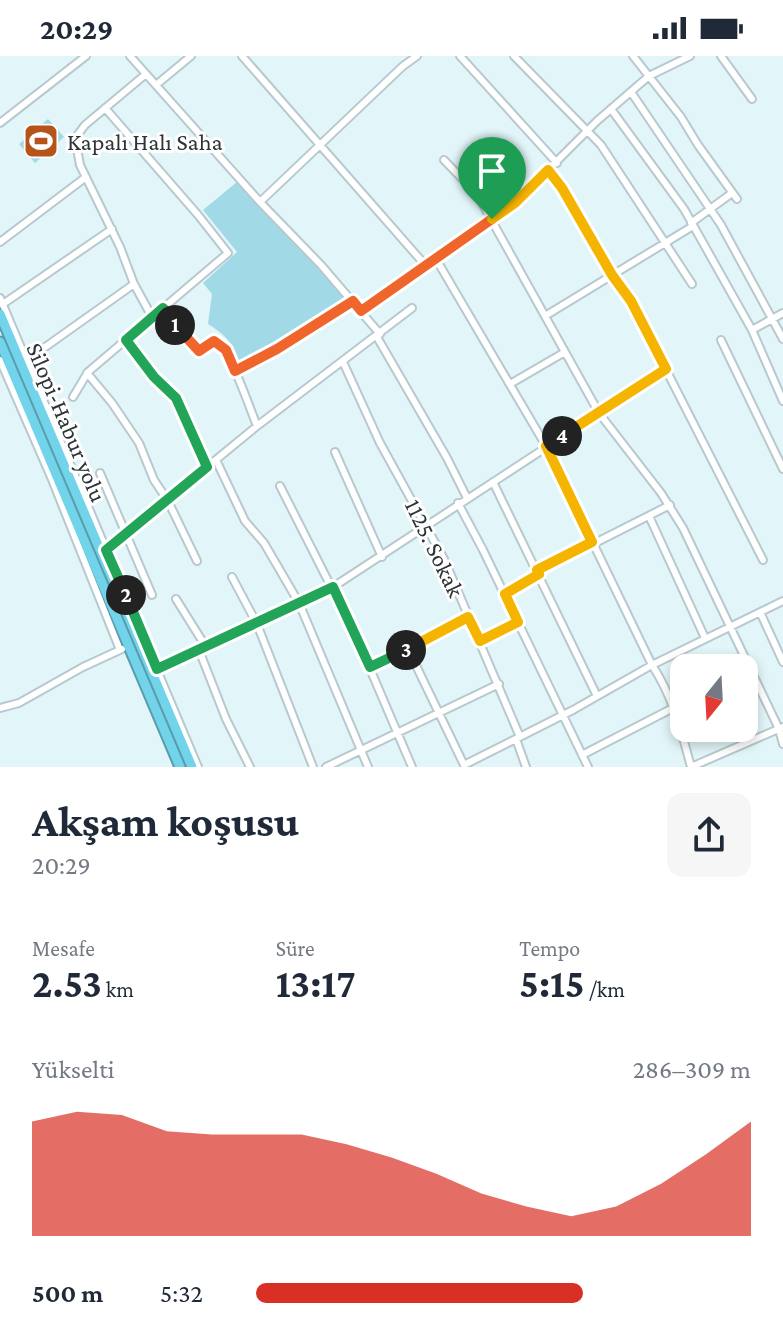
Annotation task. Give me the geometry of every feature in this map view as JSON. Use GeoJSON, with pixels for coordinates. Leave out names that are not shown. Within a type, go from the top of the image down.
{"type":"FeatureCollection","features":[{"type":"Feature","properties":{"kind":"highway","name":"Silopi-Habur yolu"},"geometry":{"type":"LineString","coordinates":[[1,306],[176,743],[192,767]]}},
{"type":"Feature","properties":{"kind":"highway"},"geometry":{"type":"LineString","coordinates":[[0,342],[125,648],[176,743],[180,767]]}},
{"type":"Feature","properties":{"kind":"street"},"geometry":{"type":"LineString","coordinates":[[0,123],[86,56]]}},
{"type":"Feature","properties":{"kind":"street"},"geometry":{"type":"LineString","coordinates":[[130,56],[361,311],[378,335],[467,498]]}},
{"type":"Feature","properties":{"kind":"street"},"geometry":{"type":"LineString","coordinates":[[156,85],[191,56]]}},
{"type":"Feature","properties":{"kind":"street"},"geometry":{"type":"LineString","coordinates":[[242,56],[426,266]]}},
{"type":"Feature","properties":{"kind":"street"},"geometry":{"type":"LineString","coordinates":[[260,202],[417,56]]}},
{"type":"Feature","properties":{"kind":"street"},"geometry":{"type":"LineString","coordinates":[[460,56],[557,163]]}},
{"type":"Feature","properties":{"kind":"street"},"geometry":{"type":"LineString","coordinates":[[514,56],[588,130],[692,284]]}},
{"type":"Feature","properties":{"kind":"street"},"geometry":{"type":"LineString","coordinates":[[545,316],[734,196],[681,117],[633,56]]}},
{"type":"Feature","properties":{"kind":"street"},"geometry":{"type":"LineString","coordinates":[[361,311],[515,203],[588,130],[649,76],[690,56]]}},
{"type":"Feature","properties":{"kind":"street"},"geometry":{"type":"LineString","coordinates":[[721,56],[752,99]]}},
{"type":"Feature","properties":{"kind":"street"},"geometry":{"type":"LineString","coordinates":[[146,74],[85,125],[76,137],[77,155],[86,177],[152,317]]}},
{"type":"Feature","properties":{"kind":"street"},"geometry":{"type":"LineString","coordinates":[[631,92],[711,209],[783,339]]}},
{"type":"Feature","properties":{"kind":"street"},"geometry":{"type":"LineString","coordinates":[[73,397],[87,373],[227,255],[227,251],[105,108]]}},
{"type":"Feature","properties":{"kind":"street"},"geometry":{"type":"LineString","coordinates":[[611,109],[666,181],[692,224],[752,330],[783,401]]}},
{"type":"Feature","properties":{"kind":"street"},"geometry":{"type":"LineString","coordinates":[[444,160],[477,194],[599,413],[670,505],[781,728],[783,744]]}},
{"type":"Feature","properties":{"kind":"street"},"geometry":{"type":"LineString","coordinates":[[548,170],[631,301],[763,560]]}},
{"type":"Feature","properties":{"kind":"street"},"geometry":{"type":"LineString","coordinates":[[0,242],[86,177]]}},
{"type":"Feature","properties":{"kind":"street"},"geometry":{"type":"LineString","coordinates":[[112,229],[1,306],[27,360],[198,767]]}},
{"type":"Feature","properties":{"kind":"street"},"geometry":{"type":"LineString","coordinates":[[436,259],[546,446],[652,665],[670,695]]}},
{"type":"Feature","properties":{"kind":"street"},"geometry":{"type":"LineString","coordinates":[[27,360],[134,284]]}},
{"type":"Feature","properties":{"kind":"street"},"geometry":{"type":"LineString","coordinates":[[235,371],[277,349],[353,301]]}},
{"type":"Feature","properties":{"kind":"street"},"geometry":{"type":"LineString","coordinates":[[163,308],[199,351],[214,341],[221,344],[257,426]]}},
{"type":"Feature","properties":{"kind":"street"},"geometry":{"type":"LineString","coordinates":[[106,550],[257,426],[412,308]]}},
{"type":"Feature","properties":{"kind":"street"},"geometry":{"type":"LineString","coordinates":[[752,330],[783,313]]}},
{"type":"Feature","properties":{"kind":"street"},"geometry":{"type":"LineString","coordinates":[[126,340],[154,377],[176,398],[207,467]]}},
{"type":"Feature","properties":{"kind":"street"},"geometry":{"type":"LineString","coordinates":[[721,340],[783,469]]}},
{"type":"Feature","properties":{"kind":"street"},"geometry":{"type":"LineString","coordinates":[[510,384],[565,352]]}},
{"type":"Feature","properties":{"kind":"street"},"geometry":{"type":"LineString","coordinates":[[0,360],[125,648],[83,667],[19,703],[0,708]]}},
{"type":"Feature","properties":{"kind":"street","name":"1125. Sokak"},"geometry":{"type":"LineString","coordinates":[[343,362],[380,443],[444,559],[499,684],[526,767]]}},
{"type":"Feature","properties":{"kind":"street"},"geometry":{"type":"LineString","coordinates":[[157,669],[333,587],[666,369]]}},
{"type":"Feature","properties":{"kind":"street"},"geometry":{"type":"LineString","coordinates":[[87,373],[139,443],[154,480],[168,501],[197,561]]}},
{"type":"Feature","properties":{"kind":"street"},"geometry":{"type":"LineString","coordinates":[[335,452],[382,557]]}},
{"type":"Feature","properties":{"kind":"street"},"geometry":{"type":"LineString","coordinates":[[216,460],[245,521],[264,543],[299,603],[368,767]]}},
{"type":"Feature","properties":{"kind":"street"},"geometry":{"type":"LineString","coordinates":[[100,473],[152,595]]}},
{"type":"Feature","properties":{"kind":"street"},"geometry":{"type":"LineString","coordinates":[[493,482],[597,696]]}},
{"type":"Feature","properties":{"kind":"street"},"geometry":{"type":"LineString","coordinates":[[280,486],[333,587],[412,767]]}},
{"type":"Feature","properties":{"kind":"street"},"geometry":{"type":"LineString","coordinates":[[458,503],[588,767]]}},
{"type":"Feature","properties":{"kind":"street"},"geometry":{"type":"LineString","coordinates":[[505,594],[538,572],[670,505]]}},
{"type":"Feature","properties":{"kind":"street"},"geometry":{"type":"LineString","coordinates":[[649,516],[705,638]]}},
{"type":"Feature","properties":{"kind":"street"},"geometry":{"type":"LineString","coordinates":[[232,577],[257,624],[313,767]]}},
{"type":"Feature","properties":{"kind":"street"},"geometry":{"type":"LineString","coordinates":[[176,599],[202,648],[226,719],[250,767]]}},
{"type":"Feature","properties":{"kind":"street"},"geometry":{"type":"LineString","coordinates":[[409,648],[464,766],[705,638],[782,605]]}},
{"type":"Feature","properties":{"kind":"street"},"geometry":{"type":"LineString","coordinates":[[760,612],[783,662]]}},
{"type":"Feature","properties":{"kind":"street"},"geometry":{"type":"LineString","coordinates":[[370,667],[468,617]]}},
{"type":"Feature","properties":{"kind":"street"},"geometry":{"type":"LineString","coordinates":[[480,641],[518,622]]}},
{"type":"Feature","properties":{"kind":"street"},"geometry":{"type":"LineString","coordinates":[[326,767],[499,684]]}},
{"type":"Feature","properties":{"kind":"street"},"geometry":{"type":"LineString","coordinates":[[582,755],[670,710]]}},
{"type":"Feature","properties":{"kind":"street"},"geometry":{"type":"LineString","coordinates":[[684,742],[691,767],[781,728]]}},
{"type":"Feature","properties":{"kind":"shaded area","name":"Kapalı Halı Saha"},"geometry":{"type":"Polygon","coordinates":[[[48,119],[64,137],[35,163],[19,144],[48,119]]]}},
{"type":"Feature","properties":{"kind":"shaded area"},"geometry":{"type":"Polygon","coordinates":[[[237,182],[348,301],[239,363],[228,340],[208,324],[212,294],[203,283],[237,252],[203,210],[237,182]]]}},
{"type":"Feature","properties":{"kind":"place","name":"Kapalı Halı Saha"},"geometry":{"type":"Point","coordinates":[41,141]}},
{"type":"Feature","properties":{"kind":"route"},"geometry":{"type":"LineString","coordinates":[[548,170],[631,301],[666,369],[546,446],[592,542],[537,570],[539,574],[505,594],[518,622],[480,641],[468,617],[370,667],[333,587],[157,669],[106,550],[207,467],[176,398],[154,377],[126,340],[163,308],[199,351],[214,341],[221,344],[235,371],[277,349],[353,301],[361,311],[492,219],[515,203],[548,170]]}}]}
